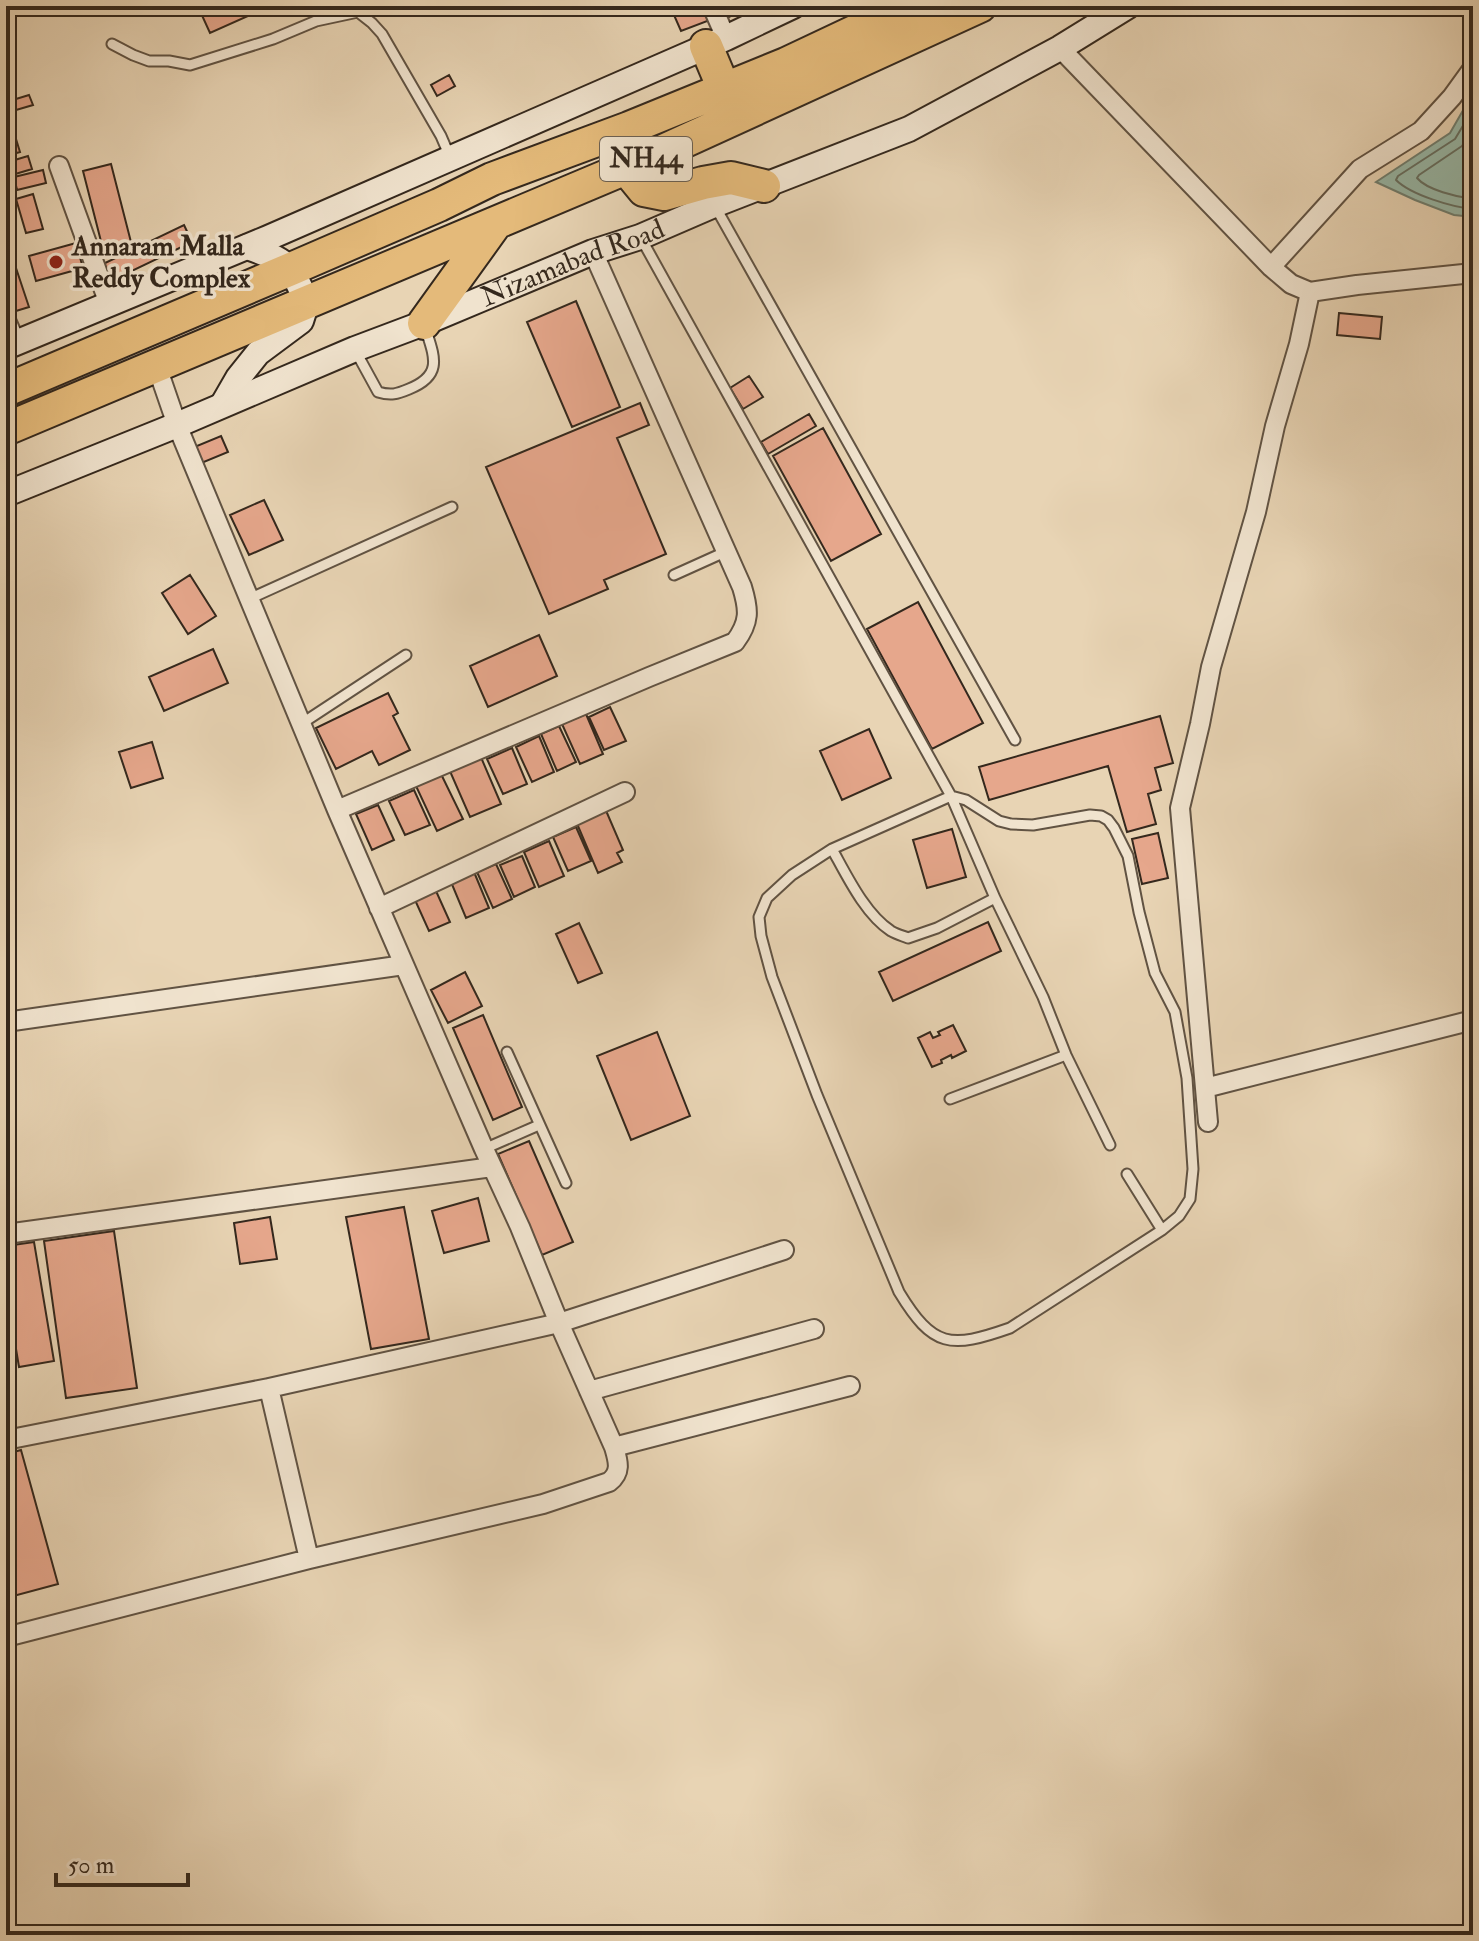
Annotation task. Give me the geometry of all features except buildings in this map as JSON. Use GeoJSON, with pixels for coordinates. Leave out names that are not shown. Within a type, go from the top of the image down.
{"type":"FeatureCollection","features":[{"type":"Feature","properties":{"kind":"highway","name":"NH44"},"geometry":{"type":"LineString","coordinates":[[6,390],[339,249],[492,179],[629,128],[786,64],[909,6]]}},
{"type":"Feature","properties":{"kind":"highway","name":"NH44"},"geometry":{"type":"LineString","coordinates":[[6,429],[626,168],[980,6]]}},
{"type":"Feature","properties":{"kind":"highway"},"geometry":{"type":"LineString","coordinates":[[716,42],[724,89]]}},
{"type":"Feature","properties":{"kind":"highway"},"geometry":{"type":"LineString","coordinates":[[626,168],[644,190],[664,194],[731,178],[764,186]]}},
{"type":"Feature","properties":{"kind":"highway"},"geometry":{"type":"LineString","coordinates":[[424,323],[496,223]]}},
{"type":"Feature","properties":{"kind":"highway"},"geometry":{"type":"LineString","coordinates":[[339,249],[331,266],[333,272],[351,284]]}},
{"type":"Feature","properties":{"kind":"main road"},"geometry":{"type":"LineString","coordinates":[[13,344],[247,247],[793,6]]}},
{"type":"Feature","properties":{"kind":"main road","name":"Nizamabad Road"},"geometry":{"type":"LineString","coordinates":[[6,494],[593,252],[640,237],[909,129],[1060,48],[1128,6]]}},
{"type":"Feature","properties":{"kind":"main road"},"geometry":{"type":"LineString","coordinates":[[223,404],[258,353],[301,321],[307,302],[291,269],[275,256],[247,247]]}},
{"type":"Feature","properties":{"kind":"street"},"geometry":{"type":"LineString","coordinates":[[712,6],[716,42]]}},
{"type":"Feature","properties":{"kind":"street"},"geometry":{"type":"LineString","coordinates":[[1060,48],[1271,267],[1291,284],[1310,292],[1473,273]]}},
{"type":"Feature","properties":{"kind":"street"},"geometry":{"type":"LineString","coordinates":[[1271,267],[1360,169],[1421,131],[1473,68]]}},
{"type":"Feature","properties":{"kind":"street"},"geometry":{"type":"LineString","coordinates":[[59,166],[109,304]]}},
{"type":"Feature","properties":{"kind":"street"},"geometry":{"type":"LineString","coordinates":[[337,810],[735,642],[742,633],[748,606],[742,587],[593,252]]}},
{"type":"Feature","properties":{"kind":"street"},"geometry":{"type":"LineString","coordinates":[[1208,1122],[1180,808],[1211,667],[1256,512],[1310,292]]}},
{"type":"Feature","properties":{"kind":"street"},"geometry":{"type":"LineString","coordinates":[[6,1637],[309,1559],[543,1504],[609,1482],[616,1477],[619,1466],[614,1447],[520,1227],[337,810],[177,425],[156,364]]}},
{"type":"Feature","properties":{"kind":"street"},"geometry":{"type":"LineString","coordinates":[[379,908],[625,792]]}},
{"type":"Feature","properties":{"kind":"street"},"geometry":{"type":"LineString","coordinates":[[6,1022],[404,965]]}},
{"type":"Feature","properties":{"kind":"street"},"geometry":{"type":"LineString","coordinates":[[1205,1088],[1473,1020]]}},
{"type":"Feature","properties":{"kind":"street"},"geometry":{"type":"LineString","coordinates":[[6,1234],[492,1167]]}},
{"type":"Feature","properties":{"kind":"street"},"geometry":{"type":"LineString","coordinates":[[8,1440],[269,1388],[559,1323],[784,1250]]}},
{"type":"Feature","properties":{"kind":"street"},"geometry":{"type":"LineString","coordinates":[[589,1391],[814,1329]]}},
{"type":"Feature","properties":{"kind":"street"},"geometry":{"type":"LineString","coordinates":[[614,1447],[850,1386]]}},
{"type":"Feature","properties":{"kind":"street"},"geometry":{"type":"LineString","coordinates":[[269,1388],[309,1559]]}},
{"type":"Feature","properties":{"kind":"lane"},"geometry":{"type":"LineString","coordinates":[[112,44],[149,61],[190,65],[273,39],[316,21],[358,12],[382,34],[450,157]]}},
{"type":"Feature","properties":{"kind":"lane"},"geometry":{"type":"LineString","coordinates":[[714,205],[1015,740]]}},
{"type":"Feature","properties":{"kind":"lane"},"geometry":{"type":"LineString","coordinates":[[640,237],[951,796],[995,898],[1043,997],[1066,1055],[1110,1145]]}},
{"type":"Feature","properties":{"kind":"lane"},"geometry":{"type":"LineString","coordinates":[[6,309],[13,344]]}},
{"type":"Feature","properties":{"kind":"lane"},"geometry":{"type":"LineString","coordinates":[[355,349],[378,392],[395,395],[422,384],[434,370],[434,355],[424,323]]}},
{"type":"Feature","properties":{"kind":"lane"},"geometry":{"type":"LineString","coordinates":[[249,599],[452,507]]}},
{"type":"Feature","properties":{"kind":"lane"},"geometry":{"type":"LineString","coordinates":[[674,575],[725,552]]}},
{"type":"Feature","properties":{"kind":"lane"},"geometry":{"type":"LineString","coordinates":[[301,724],[406,655]]}},
{"type":"Feature","properties":{"kind":"lane"},"geometry":{"type":"LineString","coordinates":[[951,796],[966,800],[999,821],[1011,824],[1033,825],[1090,815],[1101,816],[1114,828],[1128,856],[1155,973],[1175,1012],[1187,1078],[1193,1169],[1190,1199],[1179,1216],[1162,1230],[1010,1328],[989,1336],[949,1341],[933,1335],[914,1317],[899,1292],[772,977],[759,917],[767,898],[792,875],[832,849],[951,796]]}},
{"type":"Feature","properties":{"kind":"lane"},"geometry":{"type":"LineString","coordinates":[[832,849],[856,893],[876,917],[891,931],[908,938],[937,928],[995,898]]}},
{"type":"Feature","properties":{"kind":"lane"},"geometry":{"type":"LineString","coordinates":[[507,1052],[566,1183]]}},
{"type":"Feature","properties":{"kind":"lane"},"geometry":{"type":"LineString","coordinates":[[950,1099],[1066,1055]]}},
{"type":"Feature","properties":{"kind":"lane"},"geometry":{"type":"LineString","coordinates":[[484,1149],[539,1125]]}},
{"type":"Feature","properties":{"kind":"lane"},"geometry":{"type":"LineString","coordinates":[[1127,1174],[1162,1230]]}},
{"type":"Feature","properties":{"kind":"lane"},"geometry":{"type":"LineString","coordinates":[[6,1411],[8,1440]]}},
{"type":"Feature","properties":{"kind":"water"},"geometry":{"type":"Polygon","coordinates":[[[1473,93],[1473,217],[1454,215],[1376,182],[1450,133],[1473,93]]]}},
{"type":"Feature","properties":{"kind":"place","name":"Annaram Malla Reddy Complex"},"geometry":{"type":"Point","coordinates":[56,262]}}]}
